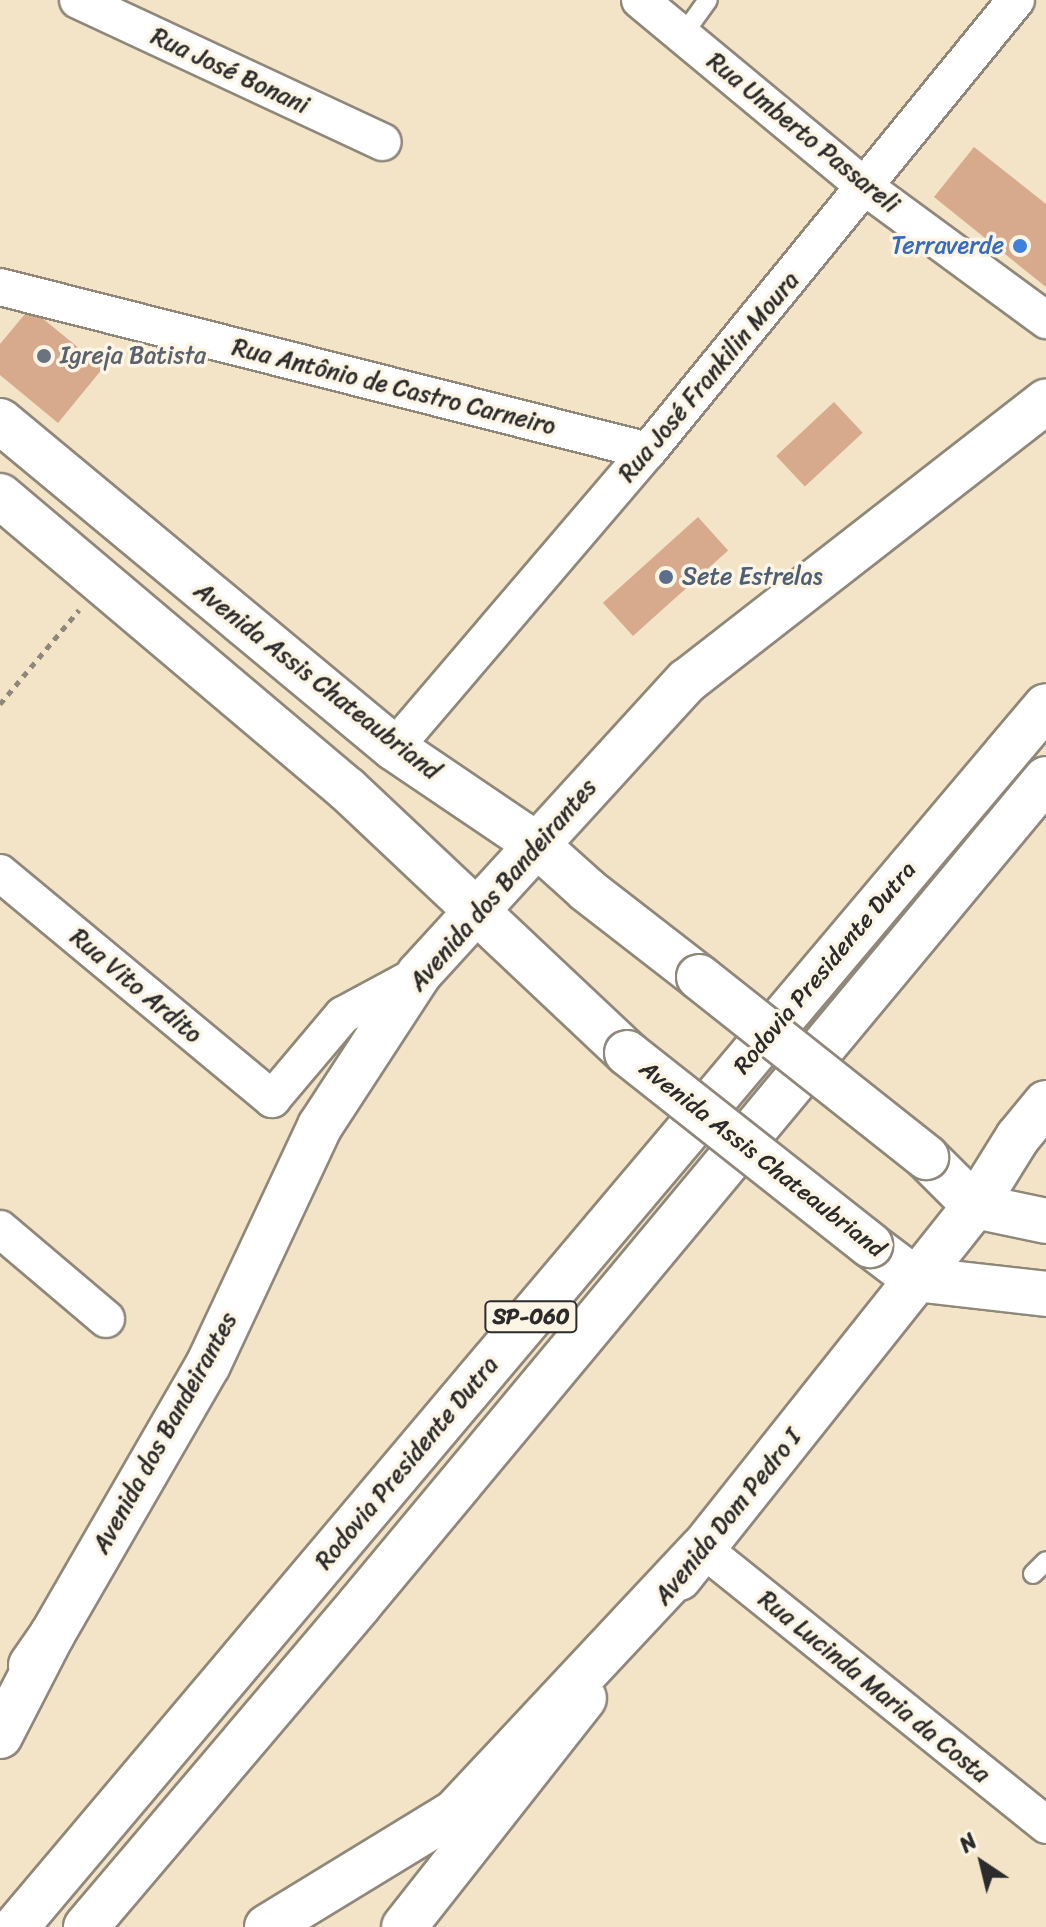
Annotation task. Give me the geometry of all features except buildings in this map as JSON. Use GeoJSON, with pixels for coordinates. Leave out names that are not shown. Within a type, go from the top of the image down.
{"type":"FeatureCollection","features":[{"type":"Feature","properties":{"kind":"main road","name":"Avenida dos Bandeirantes"},"geometry":{"type":"LineString","coordinates":[[0,1708],[52,1635],[208,1365],[320,1126],[419,974],[474,910],[687,681],[1046,402]]}},
{"type":"Feature","properties":{"kind":"main road","name":"Avenida Assis Chateaubriand"},"geometry":{"type":"LineString","coordinates":[[0,421],[394,748],[536,844],[587,890],[926,1157],[975,1206]]}},
{"type":"Feature","properties":{"kind":"main road","name":"Avenida Assis Chateaubriand"},"geometry":{"type":"LineString","coordinates":[[0,496],[104,580],[347,789],[627,1053],[915,1279]]}},
{"type":"Feature","properties":{"kind":"main road"},"geometry":{"type":"LineString","coordinates":[[104,580],[138,535]]}},
{"type":"Feature","properties":{"kind":"main road","name":"Rodovia Presidente Dutra"},"geometry":{"type":"LineString","coordinates":[[16,1927],[1046,706]]}},
{"type":"Feature","properties":{"kind":"main road","name":"Rodovia Presidente Dutra"},"geometry":{"type":"LineString","coordinates":[[86,1927],[359,1605],[1046,779]]}},
{"type":"Feature","properties":{"kind":"main road","name":"Avenida Dom Pedro I"},"geometry":{"type":"LineString","coordinates":[[404,1927],[975,1206],[1018,1137],[1046,1103]]}},
{"type":"Feature","properties":{"kind":"main road"},"geometry":{"type":"LineString","coordinates":[[975,1206],[1046,1221]]}},
{"type":"Feature","properties":{"kind":"main road"},"geometry":{"type":"LineString","coordinates":[[915,1279],[1046,1294]]}},
{"type":"Feature","properties":{"kind":"main road"},"geometry":{"type":"LineString","coordinates":[[267,1927],[454,1813],[702,1548]]}},
{"type":"Feature","properties":{"kind":"main road"},"geometry":{"type":"LineString","coordinates":[[0,1736],[52,1635]]}},
{"type":"Feature","properties":{"kind":"street","name":"Rua José Bonani"},"geometry":{"type":"LineString","coordinates":[[78,0],[383,142]]}},
{"type":"Feature","properties":{"kind":"street","name":"Rua Umberto Passareli"},"geometry":{"type":"LineString","coordinates":[[640,0],[865,187],[1046,320]]}},
{"type":"Feature","properties":{"kind":"street","name":"Rua José Frankilin Moura"},"geometry":{"type":"LineString","coordinates":[[394,748],[648,451],[1016,0]]}},
{"type":"Feature","properties":{"kind":"street","name":"Rua Antônio de Castro Carneiro"},"geometry":{"type":"LineString","coordinates":[[0,287],[648,451]]}},
{"type":"Feature","properties":{"kind":"street","name":"Rua Vito Ardito"},"geometry":{"type":"LineString","coordinates":[[0,873],[272,1099],[343,1015],[419,974]]}},
{"type":"Feature","properties":{"kind":"street"},"geometry":{"type":"LineString","coordinates":[[0,1229],[106,1319]]}},
{"type":"Feature","properties":{"kind":"street","name":"Rua Lucinda Maria da Costa"},"geometry":{"type":"LineString","coordinates":[[702,1548],[1046,1825]]}},
{"type":"Feature","properties":{"kind":"lane"},"geometry":{"type":"LineString","coordinates":[[682,36],[708,0]]}},
{"type":"Feature","properties":{"kind":"path"},"geometry":{"type":"LineString","coordinates":[[0,704],[104,580]]}},
{"type":"Feature","properties":{"kind":"place","name":"Terraverde"},"geometry":{"type":"Point","coordinates":[1020,246]}},
{"type":"Feature","properties":{"kind":"place","name":"Igreja Batista"},"geometry":{"type":"Point","coordinates":[44,356]}},
{"type":"Feature","properties":{"kind":"place","name":"Sete Estrelas"},"geometry":{"type":"Point","coordinates":[666,577]}}]}
